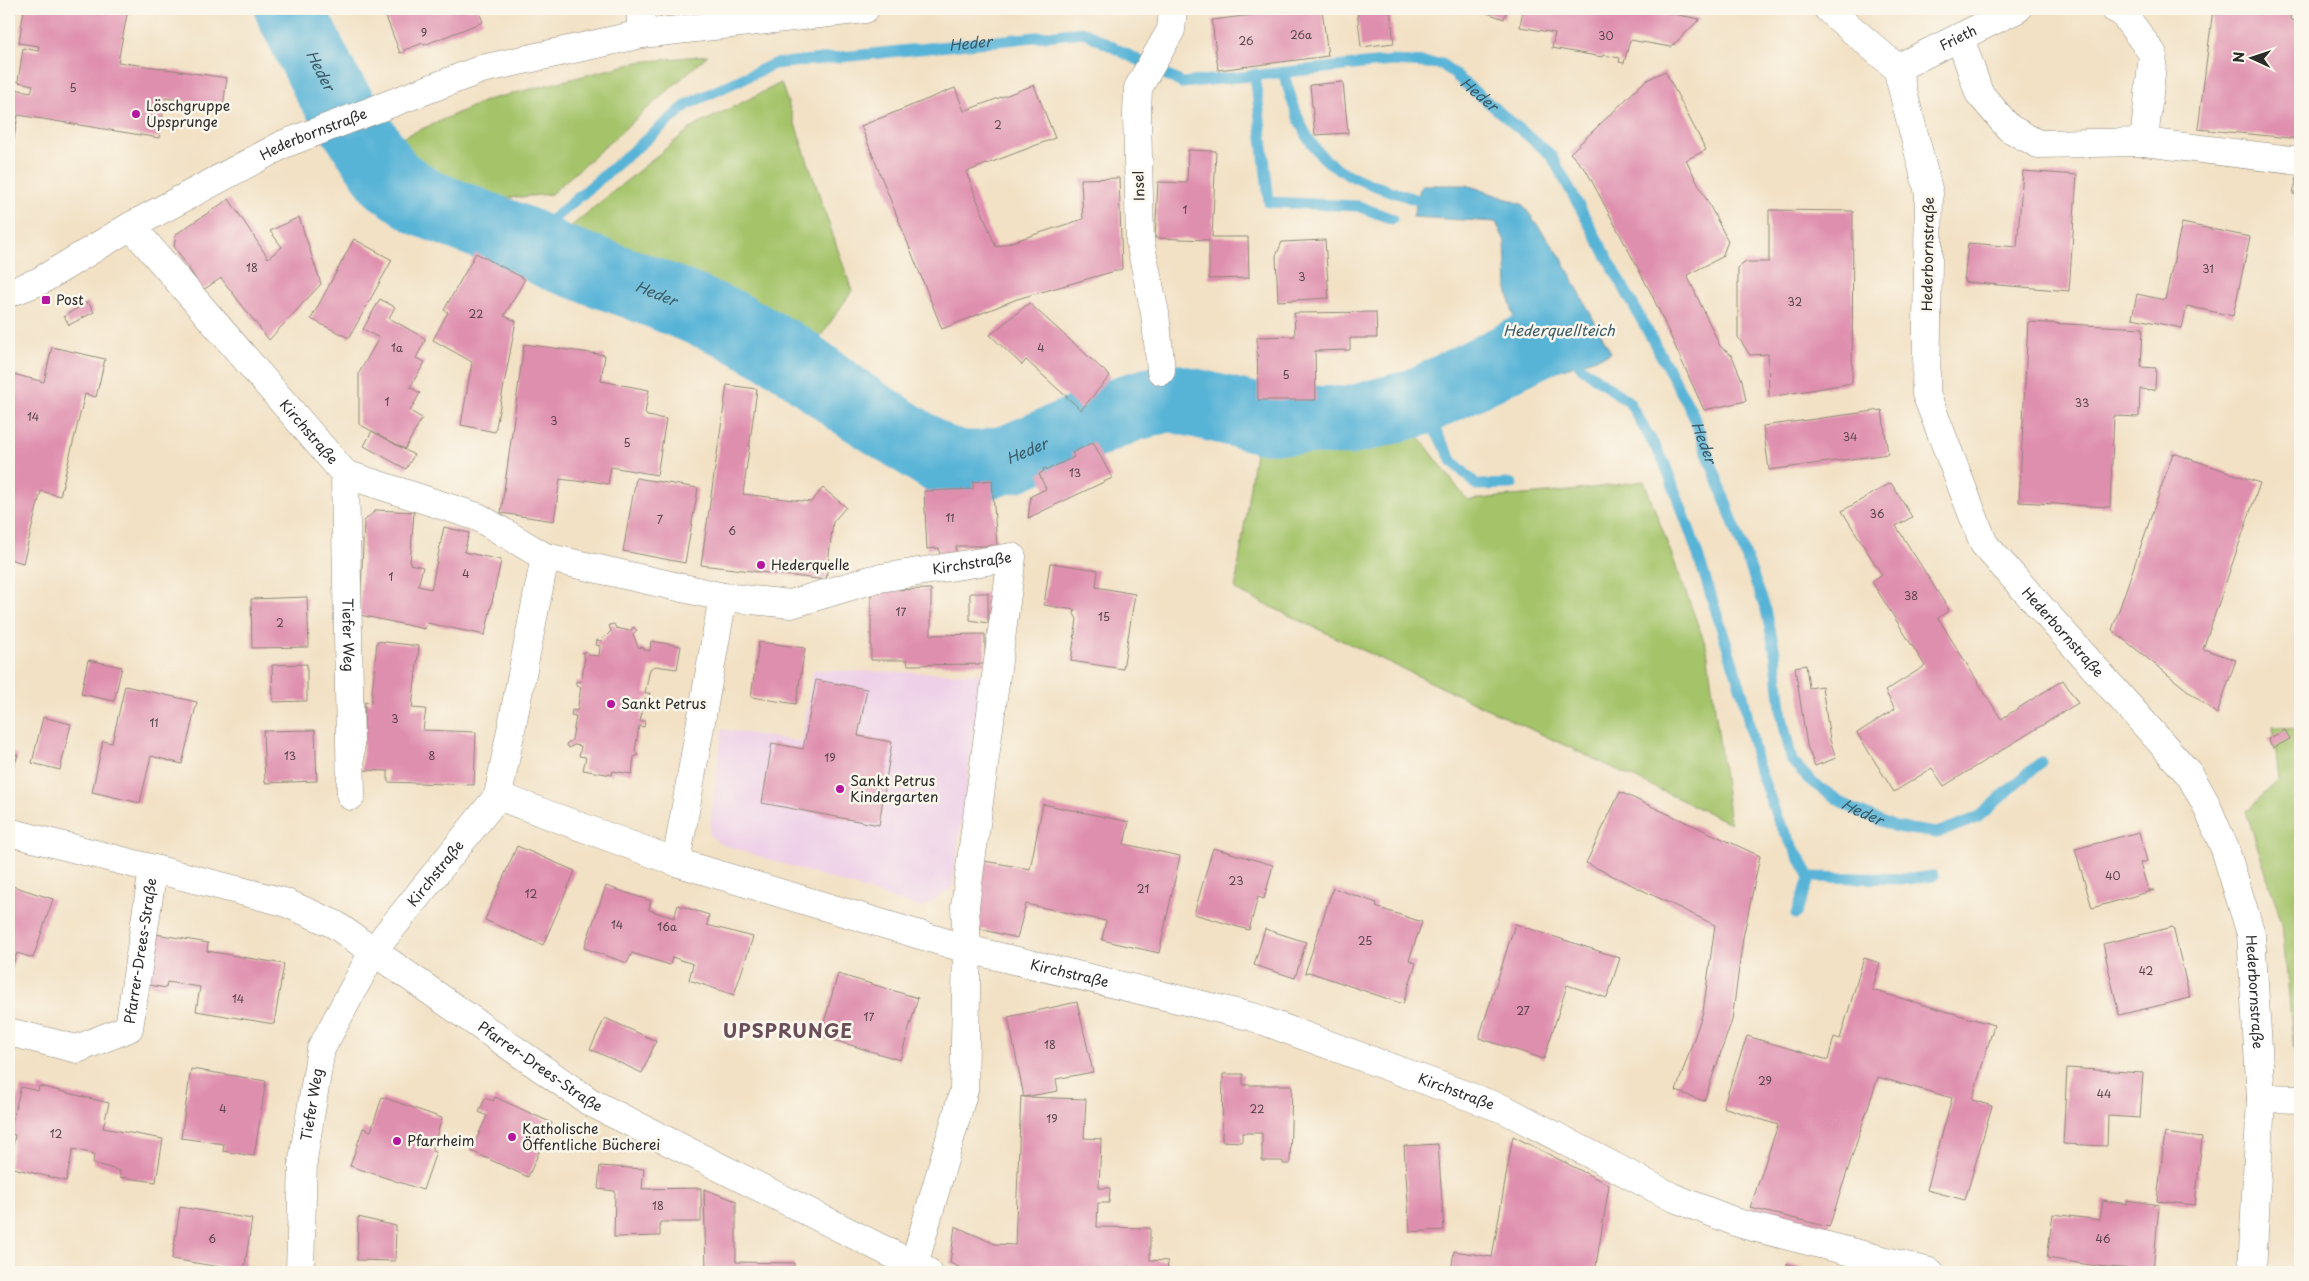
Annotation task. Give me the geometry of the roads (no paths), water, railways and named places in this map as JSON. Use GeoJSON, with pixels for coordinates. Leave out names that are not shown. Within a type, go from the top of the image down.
{"type":"FeatureCollection","features":[{"type":"Feature","properties":{"kind":"street","name":"Hederbornstraße"},"geometry":{"type":"LineString","coordinates":[[9,293],[40,281],[132,226],[274,148],[306,134],[482,69],[641,21],[865,9]]}},
{"type":"Feature","properties":{"kind":"street"},"geometry":{"type":"LineString","coordinates":[[1828,9],[1897,68]]}},
{"type":"Feature","properties":{"kind":"street","name":"Frieth"},"geometry":{"type":"LineString","coordinates":[[1897,68],[2017,9]]}},
{"type":"Feature","properties":{"kind":"street"},"geometry":{"type":"LineString","coordinates":[[2115,9],[2122,12],[2153,54],[2144,142]]}},
{"type":"Feature","properties":{"kind":"street","name":"Insel"},"geometry":{"type":"LineString","coordinates":[[1161,371],[1155,313],[1140,242],[1137,114],[1138,88],[1172,19]]}},
{"type":"Feature","properties":{"kind":"street"},"geometry":{"type":"LineString","coordinates":[[1960,37],[1979,93],[2010,128],[2038,144],[2144,142],[2300,161]]}},
{"type":"Feature","properties":{"kind":"street","name":"Hederbornstraße"},"geometry":{"type":"LineString","coordinates":[[1897,68],[1929,193],[1926,394],[1984,544],[2190,776],[2205,802],[2225,849],[2252,934],[2261,1098],[2252,1272]]}},
{"type":"Feature","properties":{"kind":"street","name":"Kirchstraße"},"geometry":{"type":"LineString","coordinates":[[132,226],[345,474],[478,517],[545,556],[723,597],[791,604],[874,579],[1012,557],[964,906],[967,949],[964,1090],[921,1269]]}},
{"type":"Feature","properties":{"kind":"street","name":"Tiefer Weg"},"geometry":{"type":"LineString","coordinates":[[345,474],[351,796]]}},
{"type":"Feature","properties":{"kind":"street","name":"Kirchstraße"},"geometry":{"type":"LineString","coordinates":[[374,950],[498,796],[545,556]]}},
{"type":"Feature","properties":{"kind":"street"},"geometry":{"type":"LineString","coordinates":[[676,862],[723,597]]}},
{"type":"Feature","properties":{"kind":"street","name":"Kirchstraße"},"geometry":{"type":"LineString","coordinates":[[498,796],[676,862],[967,949],[1253,1017],[1506,1110],[1672,1197],[1741,1224],[1930,1272]]}},
{"type":"Feature","properties":{"kind":"street","name":"Pfarrer-Drees-Straße"},"geometry":{"type":"LineString","coordinates":[[9,832],[284,902],[334,924],[590,1102],[921,1269]]}},
{"type":"Feature","properties":{"kind":"street","name":"Pfarrer-Drees-Straße"},"geometry":{"type":"LineString","coordinates":[[9,1032],[77,1049],[129,1028],[153,868]]}},
{"type":"Feature","properties":{"kind":"street","name":"Tiefer Weg"},"geometry":{"type":"LineString","coordinates":[[300,1272],[303,1160],[321,1049],[374,950]]}},
{"type":"Feature","properties":{"kind":"street"},"geometry":{"type":"LineString","coordinates":[[2261,1098],[2300,1099]]}},
{"type":"Feature","properties":{"kind":"water","name":"Hederquellteich"},"geometry":{"type":"Polygon","coordinates":[[[1421,185],[1467,185],[1522,204],[1561,257],[1611,353],[1542,376],[1515,322],[1507,289],[1505,241],[1496,222],[1413,217],[1421,185]]]}},
{"type":"Feature","properties":{"kind":"waterway","name":"Heder"},"geometry":{"type":"LineString","coordinates":[[289,9],[327,85],[390,179],[423,202],[526,242],[555,257],[634,285],[728,323],[790,357],[852,403],[938,458],[961,465],[984,465],[1012,458],[1129,408],[1169,397],[1262,419],[1349,421],[1419,402],[1556,334]]}},
{"type":"Feature","properties":{"kind":"waterway","name":"Heder"},"geometry":{"type":"LineString","coordinates":[[526,242],[688,104],[774,64],[1084,32],[1182,83],[1393,61],[1442,64],[1551,155],[1692,412],[1766,610],[1775,652],[1782,717],[1792,761],[1813,783],[1849,807],[1895,827],[1937,833],[1977,818],[2041,762]]}},
{"type":"Feature","properties":{"kind":"waterway","name":"Heder"},"geometry":{"type":"LineString","coordinates":[[1283,72],[1306,135],[1319,153],[1329,162],[1353,177],[1382,189],[1431,203]]}},
{"type":"Feature","properties":{"kind":"waterway"},"geometry":{"type":"LineString","coordinates":[[1255,74],[1269,202],[1358,206],[1392,219]]}},
{"type":"Feature","properties":{"kind":"waterway","name":"Heder"},"geometry":{"type":"LineString","coordinates":[[1569,351],[1582,368],[1629,402],[1664,462],[1691,534],[1743,695],[1757,763],[1778,820],[1810,877],[1910,879],[1933,876]]}},
{"type":"Feature","properties":{"kind":"waterway"},"geometry":{"type":"LineString","coordinates":[[1419,402],[1453,462],[1477,485],[1512,484]]}},
{"type":"Feature","properties":{"kind":"waterway"},"geometry":{"type":"LineString","coordinates":[[1796,914],[1810,877]]}},
{"type":"Feature","properties":{"kind":"place","name":"Löschgruppe Upsprunge"},"geometry":{"type":"Point","coordinates":[136,114]}},
{"type":"Feature","properties":{"kind":"place","name":"Post"},"geometry":{"type":"Point","coordinates":[46,300]}},
{"type":"Feature","properties":{"kind":"place","name":"Hederquelle"},"geometry":{"type":"Point","coordinates":[761,565]}},
{"type":"Feature","properties":{"kind":"place","name":"Sankt Petrus"},"geometry":{"type":"Point","coordinates":[611,704]}},
{"type":"Feature","properties":{"kind":"place","name":"Sankt Petrus Kindergarten"},"geometry":{"type":"Point","coordinates":[840,789]}},
{"type":"Feature","properties":{"kind":"place","name":"Katholische Öffentliche Bücherei"},"geometry":{"type":"Point","coordinates":[512,1137]}},
{"type":"Feature","properties":{"kind":"place","name":"Pfarrheim"},"geometry":{"type":"Point","coordinates":[397,1141]}},
{"type":"Feature","properties":{"kind":"district","name":"UPSPRUNGE"},"geometry":{"type":"Point","coordinates":[788,1031]}}]}
